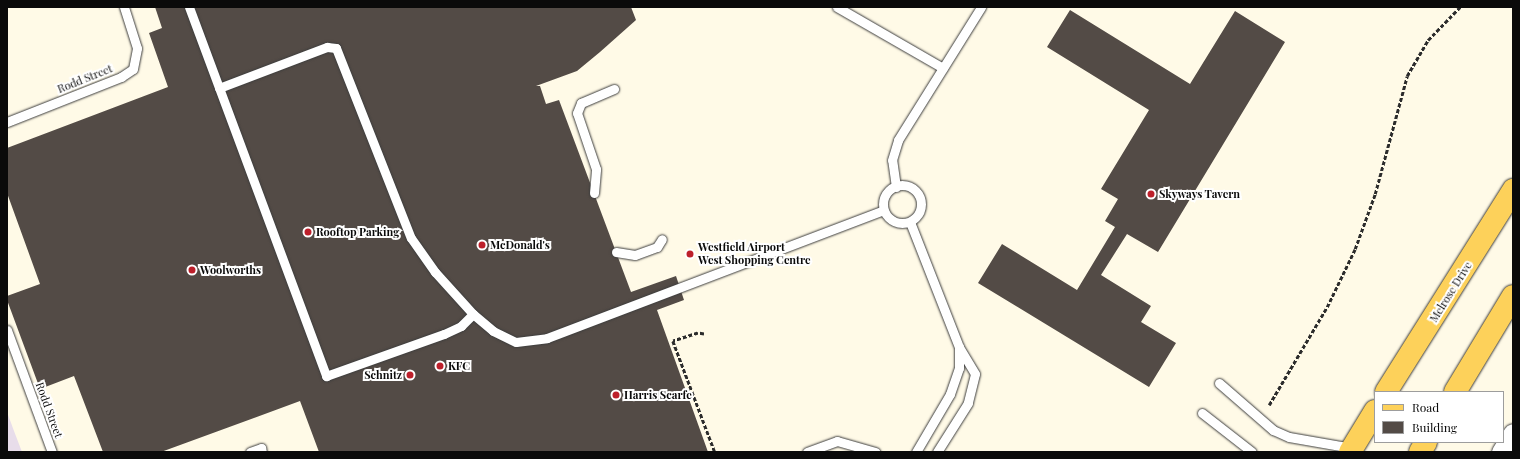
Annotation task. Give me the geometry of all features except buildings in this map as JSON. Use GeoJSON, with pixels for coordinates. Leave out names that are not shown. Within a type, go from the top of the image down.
{"type":"FeatureCollection","features":[{"type":"Feature","properties":{"kind":"main road","name":"Melrose Drive"},"geometry":{"type":"LineString","coordinates":[[1387,391],[1513,190]]}},
{"type":"Feature","properties":{"kind":"main road"},"geometry":{"type":"LineString","coordinates":[[1456,391],[1513,296]]}},
{"type":"Feature","properties":{"kind":"main road"},"geometry":{"type":"LineString","coordinates":[[1351,450],[1374,413]]}},
{"type":"Feature","properties":{"kind":"main road"},"geometry":{"type":"LineString","coordinates":[[1420,452],[1425,443]]}},
{"type":"Feature","properties":{"kind":"street"},"geometry":{"type":"LineString","coordinates":[[1501,452],[1513,433]]}},
{"type":"Feature","properties":{"kind":"lane","name":"Rodd Street"},"geometry":{"type":"LineString","coordinates":[[7,122],[121,77],[133,69],[137,48],[124,7]]}},
{"type":"Feature","properties":{"kind":"lane"},"geometry":{"type":"LineString","coordinates":[[189,7],[326,376],[444,334],[461,326],[473,314]]}},
{"type":"Feature","properties":{"kind":"lane"},"geometry":{"type":"LineString","coordinates":[[837,7],[943,68]]}},
{"type":"Feature","properties":{"kind":"lane"},"geometry":{"type":"LineString","coordinates":[[896,187],[892,160],[898,140],[981,7]]}},
{"type":"Feature","properties":{"kind":"lane"},"geometry":{"type":"LineString","coordinates":[[219,88],[327,47],[336,48],[404,225],[428,263],[473,314],[506,338],[516,342],[537,341],[884,210]]}},
{"type":"Feature","properties":{"kind":"lane"},"geometry":{"type":"LineString","coordinates":[[594,193],[596,169],[578,113],[581,103],[614,89]]}},
{"type":"Feature","properties":{"kind":"lane"},"geometry":{"type":"LineString","coordinates":[[896,187],[909,187],[920,201],[919,213],[910,222],[892,220],[884,210],[884,199],[896,187]]}},
{"type":"Feature","properties":{"kind":"lane"},"geometry":{"type":"LineString","coordinates":[[910,222],[959,347],[974,369],[974,384],[968,403],[937,452]]}},
{"type":"Feature","properties":{"kind":"lane"},"geometry":{"type":"LineString","coordinates":[[616,252],[635,255],[657,247],[662,239]]}},
{"type":"Feature","properties":{"kind":"lane","name":"Rodd Street"},"geometry":{"type":"LineString","coordinates":[[7,330],[52,452]]}},
{"type":"Feature","properties":{"kind":"lane"},"geometry":{"type":"LineString","coordinates":[[916,452],[950,394],[959,368],[959,347]]}},
{"type":"Feature","properties":{"kind":"lane"},"geometry":{"type":"LineString","coordinates":[[1219,382],[1260,420],[1289,437],[1351,450]]}},
{"type":"Feature","properties":{"kind":"lane"},"geometry":{"type":"LineString","coordinates":[[1202,413],[1252,452]]}},
{"type":"Feature","properties":{"kind":"lane"},"geometry":{"type":"LineString","coordinates":[[807,452],[838,441],[873,450]]}},
{"type":"Feature","properties":{"kind":"lane"},"geometry":{"type":"LineString","coordinates":[[250,452],[261,448],[262,452]]}},
{"type":"Feature","properties":{"kind":"path"},"geometry":{"type":"LineString","coordinates":[[1260,420],[1328,307],[1355,249],[1375,194],[1406,76],[1428,40],[1460,7]]}},
{"type":"Feature","properties":{"kind":"path"},"geometry":{"type":"LineString","coordinates":[[704,334],[698,333],[673,341],[716,452]]}},
{"type":"Feature","properties":{"kind":"shaded area"},"geometry":{"type":"Polygon","coordinates":[[[7,412],[14,431],[22,452],[7,452],[7,412]]]}},
{"type":"Feature","properties":{"kind":"place","name":"Skyways Tavern"},"geometry":{"type":"Point","coordinates":[1151,194]}},
{"type":"Feature","properties":{"kind":"place","name":"Rooftop Parking"},"geometry":{"type":"Point","coordinates":[308,232]}},
{"type":"Feature","properties":{"kind":"place","name":"McDonald's"},"geometry":{"type":"Point","coordinates":[482,245]}},
{"type":"Feature","properties":{"kind":"place","name":"Westfield Airport West Shopping Centre"},"geometry":{"type":"Point","coordinates":[690,254]}},
{"type":"Feature","properties":{"kind":"place","name":"Woolworths"},"geometry":{"type":"Point","coordinates":[192,270]}},
{"type":"Feature","properties":{"kind":"place","name":"KFC"},"geometry":{"type":"Point","coordinates":[440,366]}},
{"type":"Feature","properties":{"kind":"place","name":"Schnitz"},"geometry":{"type":"Point","coordinates":[410,375]}},
{"type":"Feature","properties":{"kind":"place","name":"Harris Scarfe"},"geometry":{"type":"Point","coordinates":[616,395]}}]}
